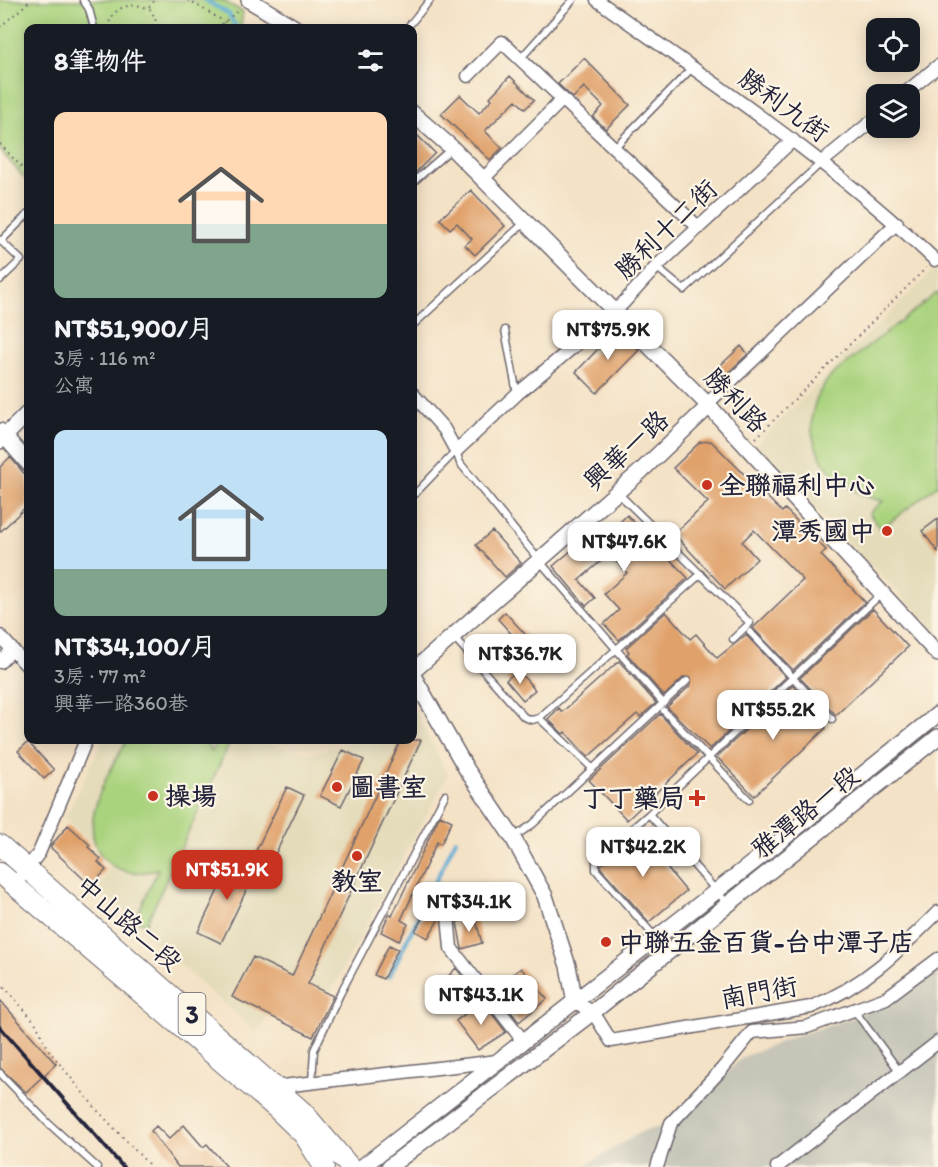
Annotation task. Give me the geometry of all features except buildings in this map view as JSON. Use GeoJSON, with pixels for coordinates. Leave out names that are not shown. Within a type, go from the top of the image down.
{"type":"FeatureCollection","features":[{"type":"Feature","properties":{"kind":"main road","name":"中山路二段"},"geometry":{"type":"LineString","coordinates":[[0,845],[274,1087],[319,1129],[351,1167]]}},
{"type":"Feature","properties":{"kind":"main road","name":"中山路二段"},"geometry":{"type":"LineString","coordinates":[[7,879],[277,1109],[304,1135],[324,1167]]}},
{"type":"Feature","properties":{"kind":"street"},"geometry":{"type":"LineString","coordinates":[[249,0],[269,9],[290,24]]}},
{"type":"Feature","properties":{"kind":"street","name":"勝利九街"},"geometry":{"type":"LineString","coordinates":[[597,0],[823,161],[936,258]]}},
{"type":"Feature","properties":{"kind":"street"},"geometry":{"type":"LineString","coordinates":[[468,76],[502,42],[698,227]]}},
{"type":"Feature","properties":{"kind":"street"},"geometry":{"type":"LineString","coordinates":[[916,84],[938,66]]}},
{"type":"Feature","properties":{"kind":"street"},"geometry":{"type":"LineString","coordinates":[[482,180],[563,99]]}},
{"type":"Feature","properties":{"kind":"street","name":"勝利路"},"geometry":{"type":"LineString","coordinates":[[417,117],[452,148],[524,223],[709,406],[938,654]]}},
{"type":"Feature","properties":{"kind":"street"},"geometry":{"type":"LineString","coordinates":[[823,161],[866,126]]}},
{"type":"Feature","properties":{"kind":"street","name":"勝利十二街"},"geometry":{"type":"LineString","coordinates":[[456,451],[517,394],[615,312],[656,267],[793,140]]}},
{"type":"Feature","properties":{"kind":"street"},"geometry":{"type":"LineString","coordinates":[[709,406],[710,402],[897,224]]}},
{"type":"Feature","properties":{"kind":"street"},"geometry":{"type":"LineString","coordinates":[[417,399],[444,429],[456,451]]}},
{"type":"Feature","properties":{"kind":"street","name":"興華一路"},"geometry":{"type":"LineString","coordinates":[[417,668],[709,406]]}},
{"type":"Feature","properties":{"kind":"street"},"geometry":{"type":"LineString","coordinates":[[24,417],[2,436],[24,459]]}},
{"type":"Feature","properties":{"kind":"street"},"geometry":{"type":"LineString","coordinates":[[0,636],[24,663]]}},
{"type":"Feature","properties":{"kind":"street"},"geometry":{"type":"LineString","coordinates":[[0,663],[12,650]]}},
{"type":"Feature","properties":{"kind":"street"},"geometry":{"type":"LineString","coordinates":[[417,682],[467,770],[513,838],[545,896],[552,924],[568,966],[575,1002]]}},
{"type":"Feature","properties":{"kind":"street","name":"雅潭路一段"},"geometry":{"type":"LineString","coordinates":[[362,1167],[656,939],[938,714]]}},
{"type":"Feature","properties":{"kind":"street","name":"雅潭路一段"},"geometry":{"type":"LineString","coordinates":[[389,1167],[593,1012],[938,737]]}},
{"type":"Feature","properties":{"kind":"street"},"geometry":{"type":"LineString","coordinates":[[7,879],[25,868],[39,853],[84,744]]}},
{"type":"Feature","properties":{"kind":"street","name":"南門街"},"geometry":{"type":"LineString","coordinates":[[575,1002],[593,1012],[611,1041],[811,1007],[838,996],[887,963],[938,912]]}},
{"type":"Feature","properties":{"kind":"street"},"geometry":{"type":"LineString","coordinates":[[448,916],[451,948],[524,1042]]}},
{"type":"Feature","properties":{"kind":"street"},"geometry":{"type":"LineString","coordinates":[[657,1167],[670,1123],[722,1069],[752,1032],[807,1027],[854,1010],[886,998],[936,964]]}},
{"type":"Feature","properties":{"kind":"street"},"geometry":{"type":"LineString","coordinates":[[785,1165],[938,1042]]}},
{"type":"Feature","properties":{"kind":"street"},"geometry":{"type":"LineString","coordinates":[[274,1087],[499,1061]]}},
{"type":"Feature","properties":{"kind":"lane"},"geometry":{"type":"LineString","coordinates":[[83,0],[89,9],[93,24]]}},
{"type":"Feature","properties":{"kind":"lane"},"geometry":{"type":"LineString","coordinates":[[410,24],[430,0]]}},
{"type":"Feature","properties":{"kind":"lane"},"geometry":{"type":"LineString","coordinates":[[521,58],[573,0]]}},
{"type":"Feature","properties":{"kind":"lane"},"geometry":{"type":"LineString","coordinates":[[614,149],[692,68]]}},
{"type":"Feature","properties":{"kind":"lane"},"geometry":{"type":"LineString","coordinates":[[417,179],[452,148]]}},
{"type":"Feature","properties":{"kind":"lane"},"geometry":{"type":"LineString","coordinates":[[656,267],[684,290],[823,161]]}},
{"type":"Feature","properties":{"kind":"lane"},"geometry":{"type":"LineString","coordinates":[[0,280],[21,260],[0,241],[24,218]]}},
{"type":"Feature","properties":{"kind":"lane"},"geometry":{"type":"LineString","coordinates":[[417,321],[524,223]]}},
{"type":"Feature","properties":{"kind":"lane"},"geometry":{"type":"LineString","coordinates":[[506,330],[517,394]]}},
{"type":"Feature","properties":{"kind":"lane"},"geometry":{"type":"LineString","coordinates":[[456,451],[460,463],[539,560],[663,703]]}},
{"type":"Feature","properties":{"kind":"lane","name":"勝利十二街"},"geometry":{"type":"LineString","coordinates":[[417,492],[456,451]]}},
{"type":"Feature","properties":{"kind":"lane"},"geometry":{"type":"LineString","coordinates":[[617,491],[750,623],[732,639]]}},
{"type":"Feature","properties":{"kind":"lane"},"geometry":{"type":"LineString","coordinates":[[453,636],[524,717],[532,720],[539,718],[701,573]]}},
{"type":"Feature","properties":{"kind":"lane"},"geometry":{"type":"LineString","coordinates":[[656,939],[596,870],[596,860],[650,814],[881,594]]}},
{"type":"Feature","properties":{"kind":"lane"},"geometry":{"type":"LineString","coordinates":[[750,632],[831,719]]}},
{"type":"Feature","properties":{"kind":"lane"},"geometry":{"type":"LineString","coordinates":[[513,838],[533,824],[687,681]]}},
{"type":"Feature","properties":{"kind":"lane"},"geometry":{"type":"LineString","coordinates":[[664,711],[749,800]]}},
{"type":"Feature","properties":{"kind":"lane"},"geometry":{"type":"LineString","coordinates":[[539,718],[592,768]]}},
{"type":"Feature","properties":{"kind":"lane"},"geometry":{"type":"LineString","coordinates":[[312,1083],[314,1050],[445,795]]}},
{"type":"Feature","properties":{"kind":"lane"},"geometry":{"type":"LineString","coordinates":[[650,814],[728,904]]}},
{"type":"Feature","properties":{"kind":"lane"},"geometry":{"type":"LineString","coordinates":[[854,1010],[900,1073]]}},
{"type":"Feature","properties":{"kind":"lane"},"geometry":{"type":"LineString","coordinates":[[0,1073],[48,1123],[97,1167]]}},
{"type":"Feature","properties":{"kind":"path"},"geometry":{"type":"LineString","coordinates":[[0,27],[31,0]]}},
{"type":"Feature","properties":{"kind":"path"},"geometry":{"type":"LineString","coordinates":[[148,8],[155,0]]}},
{"type":"Feature","properties":{"kind":"path"},"geometry":{"type":"LineString","coordinates":[[188,0],[225,22]]}},
{"type":"Feature","properties":{"kind":"path"},"geometry":{"type":"LineString","coordinates":[[109,24],[112,15],[121,6],[135,3],[148,8],[155,15],[158,24]]}},
{"type":"Feature","properties":{"kind":"path"},"geometry":{"type":"LineString","coordinates":[[222,24],[235,14]]}},
{"type":"Feature","properties":{"kind":"path"},"geometry":{"type":"LineString","coordinates":[[0,144],[24,170]]}},
{"type":"Feature","properties":{"kind":"path"},"geometry":{"type":"LineString","coordinates":[[747,446],[936,258]]}},
{"type":"Feature","properties":{"kind":"path"},"geometry":{"type":"LineString","coordinates":[[0,982],[35,1022],[50,1052],[98,1110],[151,1167]]}},
{"type":"Feature","properties":{"kind":"shaded area","name":"潭秀國中"},"geometry":{"type":"Polygon","coordinates":[[[938,266],[938,633],[753,447],[938,266]]]}},
{"type":"Feature","properties":{"kind":"shaded area"},"geometry":{"type":"Polygon","coordinates":[[[417,715],[448,775],[308,1034],[271,1013],[256,1033],[97,890],[109,868],[91,843],[65,818],[101,744],[270,744],[311,753],[346,744],[417,744],[417,715]]]}},
{"type":"Feature","properties":{"kind":"shaded area"},"geometry":{"type":"Polygon","coordinates":[[[938,954],[938,1167],[583,1167],[641,1132],[676,1121],[743,1057],[798,1035],[858,1016],[916,976],[938,954]]]}},
{"type":"Feature","properties":{"kind":"green space"},"geometry":{"type":"Polygon","coordinates":[[[0,0],[222,0],[243,12],[241,24],[24,24],[24,177],[0,150],[0,0]]]}},
{"type":"Feature","properties":{"kind":"green space"},"geometry":{"type":"Polygon","coordinates":[[[938,292],[938,485],[881,529],[869,513],[883,501],[862,494],[843,483],[828,469],[818,452],[812,433],[813,413],[819,393],[833,374],[938,292]]]}},
{"type":"Feature","properties":{"kind":"green space"},"geometry":{"type":"Polygon","coordinates":[[[125,744],[207,744],[212,752],[216,744],[229,744],[146,924],[135,920],[158,869],[133,872],[115,867],[98,850],[93,836],[93,820],[97,803],[111,769],[125,744]]]}},
{"type":"Feature","properties":{"kind":"waterway"},"geometry":{"type":"LineString","coordinates":[[205,0],[229,14],[234,24]]}},
{"type":"Feature","properties":{"kind":"waterway"},"geometry":{"type":"LineString","coordinates":[[389,977],[456,839]]}},
{"type":"Feature","properties":{"kind":"railway"},"geometry":{"type":"LineString","coordinates":[[0,1027],[123,1167]]}},
{"type":"Feature","properties":{"kind":"place","name":"全聯福利中心"},"geometry":{"type":"Point","coordinates":[707,485]}},
{"type":"Feature","properties":{"kind":"place","name":"潭秀國中"},"geometry":{"type":"Point","coordinates":[887,531]}},
{"type":"Feature","properties":{"kind":"place","name":"圖書室"},"geometry":{"type":"Point","coordinates":[337,787]}},
{"type":"Feature","properties":{"kind":"place","name":"操場"},"geometry":{"type":"Point","coordinates":[153,796]}},
{"type":"Feature","properties":{"kind":"place","name":"丁丁藥局"},"geometry":{"type":"Point","coordinates":[697,798]}},
{"type":"Feature","properties":{"kind":"place","name":"教室"},"geometry":{"type":"Point","coordinates":[357,856]}},
{"type":"Feature","properties":{"kind":"place","name":"中聯五金百貨-台中潭子店"},"geometry":{"type":"Point","coordinates":[606,942]}}]}
